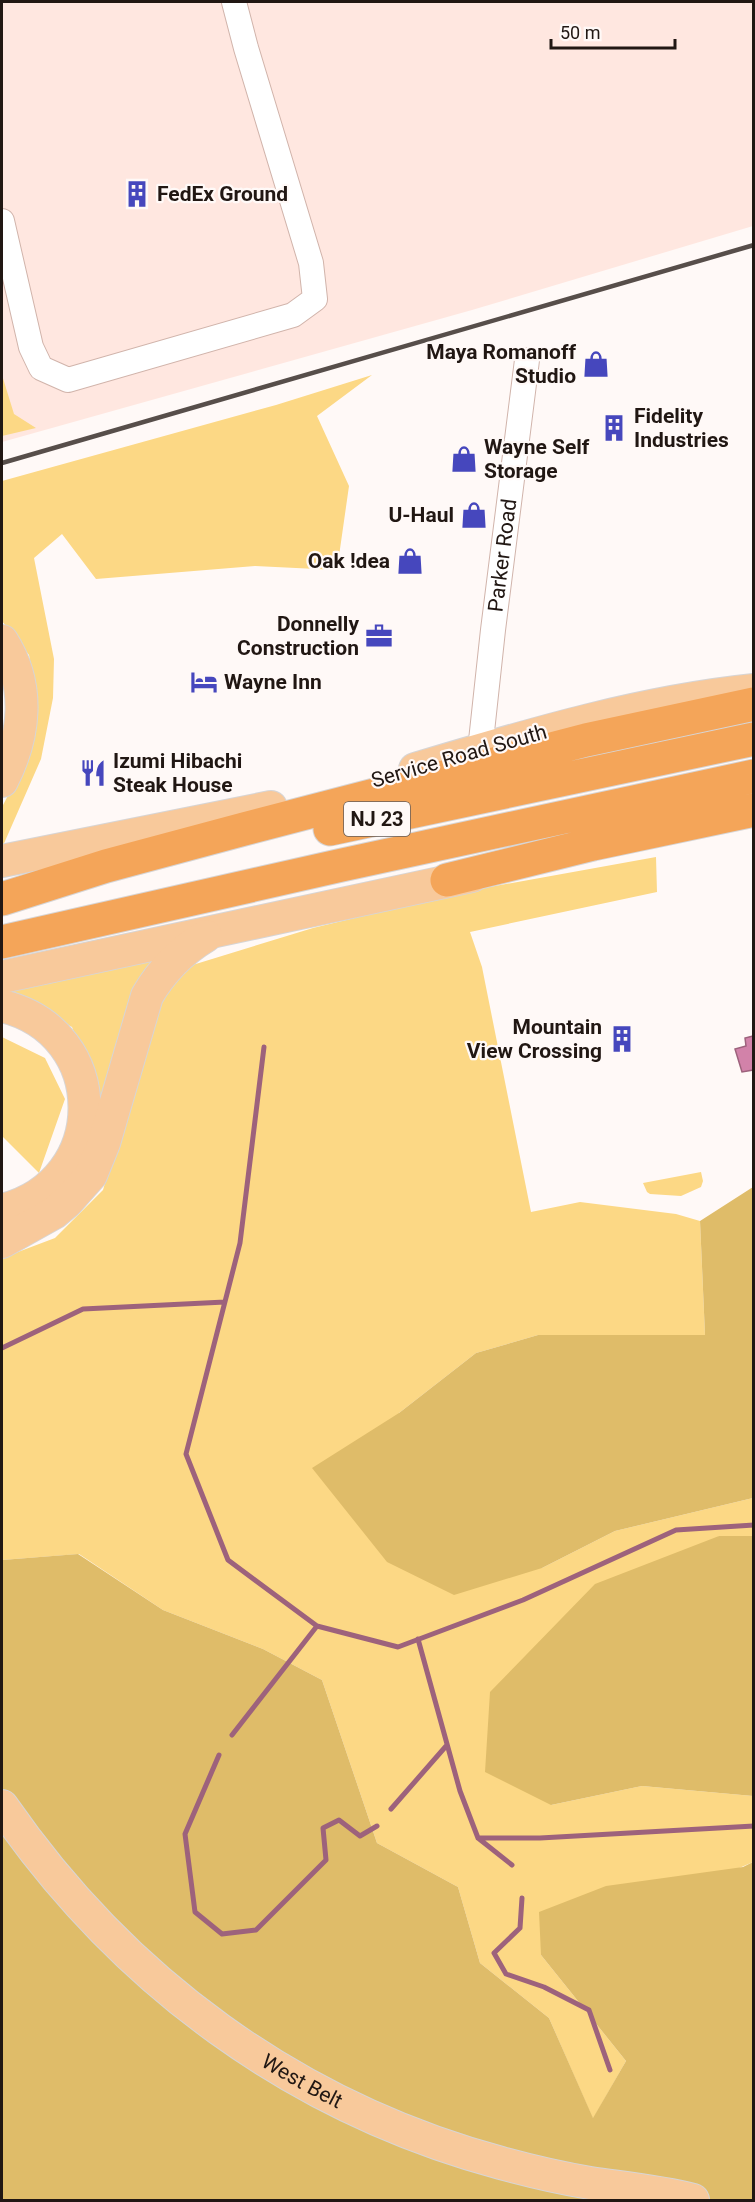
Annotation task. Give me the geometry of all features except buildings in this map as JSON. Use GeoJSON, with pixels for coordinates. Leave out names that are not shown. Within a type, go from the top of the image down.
{"type":"FeatureCollection","features":[{"type":"Feature","properties":{"kind":"highway"},"geometry":{"type":"LineString","coordinates":[[2,899],[116,864],[244,829],[586,740],[753,704]]}},
{"type":"Feature","properties":{"kind":"highway","name":"NJ 23"},"geometry":{"type":"LineString","coordinates":[[2,899],[753,739]]}},
{"type":"Feature","properties":{"kind":"highway","name":"NJ 23"},"geometry":{"type":"LineString","coordinates":[[2,942],[342,865],[753,776]]}},
{"type":"Feature","properties":{"kind":"highway"},"geometry":{"type":"LineString","coordinates":[[447,880],[593,844],[753,810]]}},
{"type":"Feature","properties":{"kind":"highway"},"geometry":{"type":"LineString","coordinates":[[2,927],[143,898],[342,865]]}},
{"type":"Feature","properties":{"kind":"main road"},"geometry":{"type":"LineString","coordinates":[[2,641],[14,664],[21,686],[23,708],[21,732],[2,781]]}},
{"type":"Feature","properties":{"kind":"main road","name":"Service Road South"},"geometry":{"type":"LineString","coordinates":[[13,858],[282,804],[646,707],[707,695],[753,690]]}},
{"type":"Feature","properties":{"kind":"main road"},"geometry":{"type":"LineString","coordinates":[[2,977],[447,880],[753,826]]}},
{"type":"Feature","properties":{"kind":"main road"},"geometry":{"type":"LineString","coordinates":[[2,1242],[54,1213],[91,1175],[104,1143],[147,996],[158,977],[172,962],[203,938],[221,928]]}},
{"type":"Feature","properties":{"kind":"main road"},"geometry":{"type":"LineString","coordinates":[[2,1006],[27,1015],[56,1035],[68,1049],[77,1065],[85,1102],[82,1135],[77,1149],[62,1174],[39,1194],[2,1209]]}},
{"type":"Feature","properties":{"kind":"main road","name":"West Belt"},"geometry":{"type":"LineString","coordinates":[[2,1806],[75,1901],[141,1967],[212,2025],[290,2075],[371,2117],[413,2135],[458,2150],[544,2174],[693,2200]]}},
{"type":"Feature","properties":{"kind":"street"},"geometry":{"type":"LineString","coordinates":[[2,220],[31,347],[42,368],[68,380],[293,315],[315,299],[311,262],[234,2]]}},
{"type":"Feature","properties":{"kind":"street","name":"Parker Road"},"geometry":{"type":"LineString","coordinates":[[480,750],[494,615],[527,360]]}},
{"type":"Feature","properties":{"kind":"shaded area"},"geometry":{"type":"Polygon","coordinates":[[[2,2],[753,2],[753,226],[472,310],[2,442],[2,2]]]}},
{"type":"Feature","properties":{"kind":"shaded area"},"geometry":{"type":"Polygon","coordinates":[[[2,375],[14,414],[36,428],[2,436],[2,375]]]}},
{"type":"Feature","properties":{"kind":"shaded area"},"geometry":{"type":"Polygon","coordinates":[[[372,375],[317,416],[349,486],[337,570],[255,566],[96,579],[62,534],[34,558],[54,659],[53,698],[41,759],[2,848],[2,807],[26,761],[36,696],[29,655],[2,621],[2,481],[276,405],[372,375]]]}},
{"type":"Feature","properties":{"kind":"shaded area"},"geometry":{"type":"Polygon","coordinates":[[[656,857],[657,892],[470,932],[482,967],[531,1212],[580,1202],[676,1214],[700,1221],[705,1335],[538,1335],[476,1353],[399,1413],[542,1568],[615,1531],[753,1498],[753,1536],[719,1536],[551,1805],[642,1786],[753,1796],[753,1862],[541,1955],[626,2061],[593,2119],[549,2018],[480,1963],[458,1887],[377,1843],[322,1680],[263,1649],[163,1610],[79,1554],[2,1560],[2,1258],[55,1238],[103,1190],[157,1007],[186,967],[313,928],[462,892],[656,857]]]}},
{"type":"Feature","properties":{"kind":"shaded area"},"geometry":{"type":"Polygon","coordinates":[[[173,953],[105,1113],[72,1027],[8,992],[173,953]]]}},
{"type":"Feature","properties":{"kind":"shaded area"},"geometry":{"type":"Polygon","coordinates":[[[753,1036],[753,1070],[742,1072],[735,1049],[746,1046],[745,1038],[753,1036]]]}},
{"type":"Feature","properties":{"kind":"shaded area"},"geometry":{"type":"Polygon","coordinates":[[[2,1037],[45,1058],[65,1099],[39,1173],[2,1136],[2,1037]]]}},
{"type":"Feature","properties":{"kind":"shaded area"},"geometry":{"type":"Polygon","coordinates":[[[701,1172],[703,1181],[701,1187],[681,1196],[650,1194],[643,1183],[701,1172]]]}},
{"type":"Feature","properties":{"kind":"shaded area"},"geometry":{"type":"Polygon","coordinates":[[[753,1187],[753,1498],[615,1531],[542,1568],[454,1595],[387,1562],[312,1468],[399,1413],[476,1353],[538,1335],[705,1335],[700,1221],[753,1187]]]}},
{"type":"Feature","properties":{"kind":"shaded area"},"geometry":{"type":"Polygon","coordinates":[[[719,1536],[753,1536],[753,1796],[642,1786],[551,1805],[485,1772],[490,1692],[595,1584],[719,1536]]]}},
{"type":"Feature","properties":{"kind":"shaded area"},"geometry":{"type":"Polygon","coordinates":[[[78,1554],[163,1610],[263,1649],[322,1680],[377,1843],[458,1887],[480,1963],[549,2018],[593,2118],[626,2061],[541,1955],[539,1912],[606,1886],[743,1867],[753,1862],[753,2200],[2,2200],[2,1560],[78,1554]]]}},
{"type":"Feature","properties":{"kind":"waterway"},"geometry":{"type":"LineString","coordinates":[[264,1047],[240,1243],[186,1454],[228,1560],[317,1626],[398,1647],[523,1600],[676,1530],[754,1525]]}},
{"type":"Feature","properties":{"kind":"waterway"},"geometry":{"type":"LineString","coordinates":[[2,1348],[83,1309],[225,1302]]}},
{"type":"Feature","properties":{"kind":"waterway"},"geometry":{"type":"LineString","coordinates":[[232,1735],[317,1626]]}},
{"type":"Feature","properties":{"kind":"waterway"},"geometry":{"type":"LineString","coordinates":[[418,1639],[460,1791],[478,1838],[512,1865]]}},
{"type":"Feature","properties":{"kind":"waterway"},"geometry":{"type":"LineString","coordinates":[[391,1809],[447,1745]]}},
{"type":"Feature","properties":{"kind":"waterway"},"geometry":{"type":"LineString","coordinates":[[219,1755],[185,1834],[195,1912],[222,1934],[256,1930],[326,1860],[323,1828],[339,1820],[360,1836],[377,1826]]}},
{"type":"Feature","properties":{"kind":"waterway"},"geometry":{"type":"LineString","coordinates":[[478,1838],[540,1838],[754,1826]]}},
{"type":"Feature","properties":{"kind":"waterway"},"geometry":{"type":"LineString","coordinates":[[522,1898],[520,1928],[494,1953],[506,1974],[544,1987],[589,2010],[610,2070]]}},
{"type":"Feature","properties":{"kind":"railway"},"geometry":{"type":"LineString","coordinates":[[2,463],[754,245]]}},
{"type":"Feature","properties":{"kind":"place","name":"FedEx Ground"},"geometry":{"type":"Point","coordinates":[137,194]}},
{"type":"Feature","properties":{"kind":"place","name":"Maya Romanoff Studio"},"geometry":{"type":"Point","coordinates":[596,364]}},
{"type":"Feature","properties":{"kind":"place","name":"Fidelity Industries"},"geometry":{"type":"Point","coordinates":[614,428]}},
{"type":"Feature","properties":{"kind":"place","name":"Wayne Self Storage"},"geometry":{"type":"Point","coordinates":[464,459]}},
{"type":"Feature","properties":{"kind":"place","name":"U-Haul"},"geometry":{"type":"Point","coordinates":[474,515]}},
{"type":"Feature","properties":{"kind":"place","name":"Oak !dea"},"geometry":{"type":"Point","coordinates":[410,561]}},
{"type":"Feature","properties":{"kind":"place","name":"Donnelly Construction"},"geometry":{"type":"Point","coordinates":[379,636]}},
{"type":"Feature","properties":{"kind":"place","name":"Wayne Inn"},"geometry":{"type":"Point","coordinates":[204,682]}},
{"type":"Feature","properties":{"kind":"place","name":"Izumi Hibachi Steak House"},"geometry":{"type":"Point","coordinates":[93,773]}},
{"type":"Feature","properties":{"kind":"place","name":"Mountain View Crossing"},"geometry":{"type":"Point","coordinates":[622,1039]}}]}
